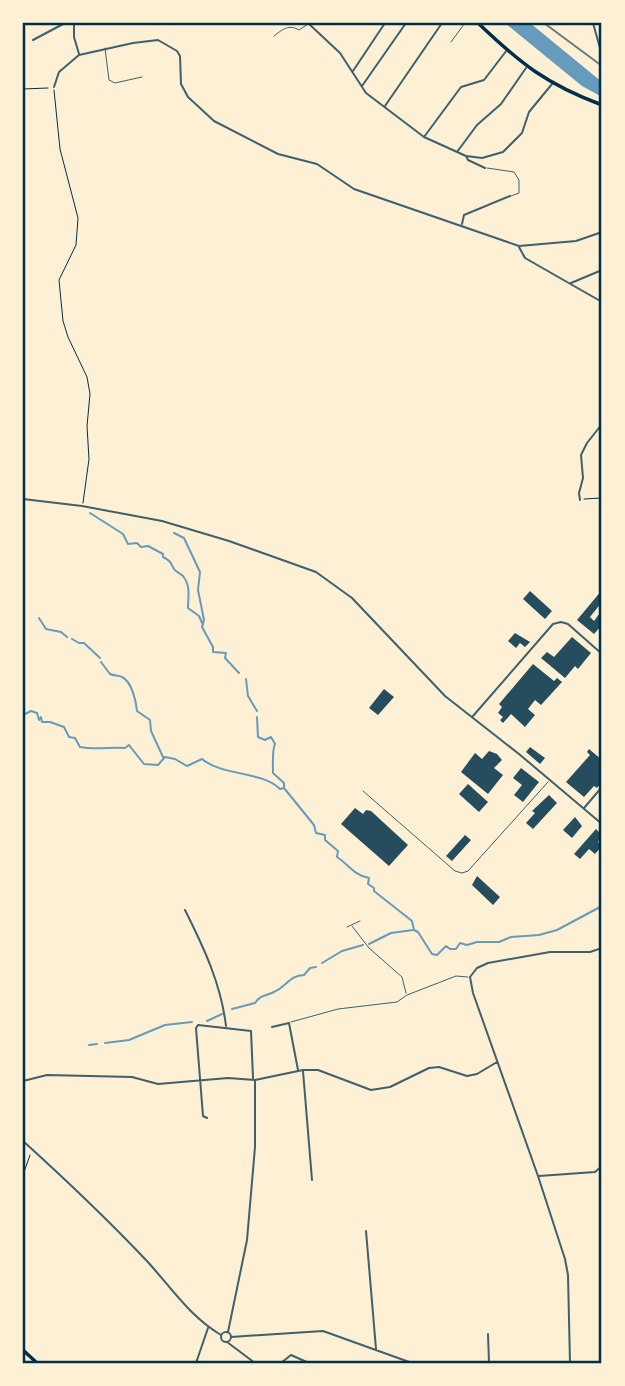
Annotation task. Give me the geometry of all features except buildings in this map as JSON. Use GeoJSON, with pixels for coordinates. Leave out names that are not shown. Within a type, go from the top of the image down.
{"type":"FeatureCollection","features":[{"type":"Feature","properties":{"kind":"main road"},"geometry":{"type":"LineString","coordinates":[[478,23],[527,67],[552,84],[602,105]]}},
{"type":"Feature","properties":{"kind":"main road"},"geometry":{"type":"LineString","coordinates":[[23,1350],[37,1363]]}},
{"type":"Feature","properties":{"kind":"street"},"geometry":{"type":"LineString","coordinates":[[33,40],[65,23]]}},
{"type":"Feature","properties":{"kind":"street"},"geometry":{"type":"LineString","coordinates":[[74,23],[74,37],[79,55]]}},
{"type":"Feature","properties":{"kind":"street"},"geometry":{"type":"LineString","coordinates":[[308,23],[340,53],[366,93],[424,137],[466,156],[482,158],[503,152],[522,133],[529,112],[552,84]]}},
{"type":"Feature","properties":{"kind":"street"},"geometry":{"type":"LineString","coordinates":[[352,72],[385,23]]}},
{"type":"Feature","properties":{"kind":"street"},"geometry":{"type":"LineString","coordinates":[[361,87],[405,23]]}},
{"type":"Feature","properties":{"kind":"street"},"geometry":{"type":"LineString","coordinates":[[384,106],[442,23]]}},
{"type":"Feature","properties":{"kind":"street"},"geometry":{"type":"LineString","coordinates":[[593,23],[600,48]]}},
{"type":"Feature","properties":{"kind":"street"},"geometry":{"type":"LineString","coordinates":[[54,88],[59,72],[79,55],[148,40],[166,43],[180,56],[181,84],[188,97],[214,121],[278,154],[317,164],[345,185],[519,246],[576,241],[602,232]]}},
{"type":"Feature","properties":{"kind":"street"},"geometry":{"type":"LineString","coordinates":[[424,137],[461,87],[484,80],[507,50]]}},
{"type":"Feature","properties":{"kind":"street"},"geometry":{"type":"LineString","coordinates":[[456,153],[477,125],[501,104],[527,67]]}},
{"type":"Feature","properties":{"kind":"street"},"geometry":{"type":"LineString","coordinates":[[466,156],[468,160],[485,168]]}},
{"type":"Feature","properties":{"kind":"street"},"geometry":{"type":"LineString","coordinates":[[461,225],[464,215],[510,196]]}},
{"type":"Feature","properties":{"kind":"street"},"geometry":{"type":"LineString","coordinates":[[519,246],[526,258],[602,302]]}},
{"type":"Feature","properties":{"kind":"street"},"geometry":{"type":"LineString","coordinates":[[570,284],[602,270]]}},
{"type":"Feature","properties":{"kind":"street"},"geometry":{"type":"LineString","coordinates":[[580,499],[583,478],[581,455],[602,424]]}},
{"type":"Feature","properties":{"kind":"street"},"geometry":{"type":"LineString","coordinates":[[23,499],[82,506],[162,521],[316,572],[352,598],[440,691],[602,824]]}},
{"type":"Feature","properties":{"kind":"street"},"geometry":{"type":"LineString","coordinates":[[472,717],[553,624],[568,624],[602,654]]}},
{"type":"Feature","properties":{"kind":"street"},"geometry":{"type":"LineString","coordinates":[[583,809],[602,788]]}},
{"type":"Feature","properties":{"kind":"street"},"geometry":{"type":"LineString","coordinates":[[185,910],[216,979],[226,1027]]}},
{"type":"Feature","properties":{"kind":"street"},"geometry":{"type":"LineString","coordinates":[[570,1363],[568,1275],[538,1176],[473,993],[470,977],[477,968],[488,963],[550,952],[590,953],[602,948]]}},
{"type":"Feature","properties":{"kind":"street"},"geometry":{"type":"LineString","coordinates":[[272,1027],[289,1023],[298,1071]]}},
{"type":"Feature","properties":{"kind":"street"},"geometry":{"type":"LineString","coordinates":[[207,1118],[204,1116],[196,1028],[198,1025],[251,1031],[255,1147],[247,1240],[228,1332],[231,1337]]}},
{"type":"Feature","properties":{"kind":"street"},"geometry":{"type":"LineString","coordinates":[[23,1082],[47,1075],[132,1077],[158,1084],[176,1084],[228,1078],[254,1080],[303,1070],[318,1070],[371,1090],[390,1087],[429,1068],[439,1067],[467,1076],[477,1074],[498,1062]]}},
{"type":"Feature","properties":{"kind":"street"},"geometry":{"type":"LineString","coordinates":[[303,1070],[312,1180]]}},
{"type":"Feature","properties":{"kind":"street"},"geometry":{"type":"LineString","coordinates":[[23,1141],[129,1243],[208,1328],[256,1363]]}},
{"type":"Feature","properties":{"kind":"street"},"geometry":{"type":"LineString","coordinates":[[538,1176],[595,1172],[602,1166]]}},
{"type":"Feature","properties":{"kind":"street"},"geometry":{"type":"LineString","coordinates":[[366,1231],[376,1349]]}},
{"type":"Feature","properties":{"kind":"street"},"geometry":{"type":"LineString","coordinates":[[196,1363],[208,1328]]}},
{"type":"Feature","properties":{"kind":"street"},"geometry":{"type":"LineString","coordinates":[[227,1342],[231,1337],[323,1331],[411,1363]]}},
{"type":"Feature","properties":{"kind":"street"},"geometry":{"type":"LineString","coordinates":[[221,1335],[228,1332]]}},
{"type":"Feature","properties":{"kind":"street"},"geometry":{"type":"LineString","coordinates":[[488,1334],[489,1363]]}},
{"type":"Feature","properties":{"kind":"street"},"geometry":{"type":"LineString","coordinates":[[282,1363],[290,1355],[309,1363]]}},
{"type":"Feature","properties":{"kind":"lane"},"geometry":{"type":"LineString","coordinates":[[274,36],[285,28],[293,27],[299,30],[308,23]]}},
{"type":"Feature","properties":{"kind":"lane"},"geometry":{"type":"LineString","coordinates":[[451,42],[465,23]]}},
{"type":"Feature","properties":{"kind":"lane"},"geometry":{"type":"LineString","coordinates":[[104,48],[109,80],[115,83],[142,77]]}},
{"type":"Feature","properties":{"kind":"lane"},"geometry":{"type":"LineString","coordinates":[[485,168],[514,172],[519,180],[519,193],[510,196]]}},
{"type":"Feature","properties":{"kind":"lane"},"geometry":{"type":"LineString","coordinates":[[362,791],[455,871],[462,873],[468,871],[550,780]]}},
{"type":"Feature","properties":{"kind":"lane"},"geometry":{"type":"LineString","coordinates":[[347,926],[360,921]]}},
{"type":"Feature","properties":{"kind":"lane"},"geometry":{"type":"LineString","coordinates":[[352,926],[369,948],[402,978],[407,995]]}},
{"type":"Feature","properties":{"kind":"lane"},"geometry":{"type":"LineString","coordinates":[[289,1023],[338,1009],[397,1002],[407,995],[456,976],[470,977]]}},
{"type":"Feature","properties":{"kind":"path"},"geometry":{"type":"LineString","coordinates":[[23,89],[54,88],[60,149],[78,218],[76,245],[59,280],[63,321],[86,377],[90,394],[87,426],[89,459],[82,506]]}},
{"type":"Feature","properties":{"kind":"path"},"geometry":{"type":"LineString","coordinates":[[580,499],[602,498]]}},
{"type":"Feature","properties":{"kind":"path"},"geometry":{"type":"LineString","coordinates":[[23,1175],[32,1150]]}},
{"type":"Feature","properties":{"kind":"water"},"geometry":{"type":"Polygon","coordinates":[[[505,23],[530,23],[602,82],[602,97],[582,86],[505,23]]]}},
{"type":"Feature","properties":{"kind":"waterway"},"geometry":{"type":"LineString","coordinates":[[90,513],[123,534],[128,544],[148,546],[163,554],[186,580],[188,608],[199,616],[203,625]]}},
{"type":"Feature","properties":{"kind":"waterway"},"geometry":{"type":"LineString","coordinates":[[174,533],[184,538],[200,572],[198,590],[204,620],[202,627],[213,652],[226,653],[225,658],[239,673]]}},
{"type":"Feature","properties":{"kind":"waterway"},"geometry":{"type":"LineString","coordinates":[[39,618],[46,629],[61,632],[67,637]]}},
{"type":"Feature","properties":{"kind":"waterway"},"geometry":{"type":"LineString","coordinates":[[72,639],[84,643],[100,658]]}},
{"type":"Feature","properties":{"kind":"waterway"},"geometry":{"type":"LineString","coordinates":[[101,662],[110,674],[121,676],[131,687],[137,711],[150,720],[151,731],[163,757]]}},
{"type":"Feature","properties":{"kind":"waterway"},"geometry":{"type":"LineString","coordinates":[[246,679],[248,696],[257,711]]}},
{"type":"Feature","properties":{"kind":"waterway"},"geometry":{"type":"LineString","coordinates":[[23,715],[31,711],[37,713],[42,722],[64,727],[69,737],[75,738],[80,747],[125,748],[129,745],[144,764],[158,765],[165,757],[187,766],[202,759],[220,768],[263,779],[280,789],[284,788],[314,825],[316,833],[325,835],[325,840],[338,851],[337,857],[356,872],[369,878],[368,884],[374,891],[412,921],[414,930],[432,954],[437,955],[446,946],[456,949],[460,943],[467,945],[499,942],[511,937],[539,935],[557,930],[602,906]]}},
{"type":"Feature","properties":{"kind":"waterway"},"geometry":{"type":"LineString","coordinates":[[257,717],[258,737],[265,740],[271,737],[275,744],[273,773],[284,783],[284,788]]}},
{"type":"Feature","properties":{"kind":"waterway"},"geometry":{"type":"LineString","coordinates":[[369,944],[391,933],[413,930]]}},
{"type":"Feature","properties":{"kind":"waterway"},"geometry":{"type":"LineString","coordinates":[[322,963],[342,951],[363,945]]}},
{"type":"Feature","properties":{"kind":"waterway"},"geometry":{"type":"LineString","coordinates":[[232,1009],[255,1003],[295,977],[304,975],[310,968],[316,967]]}},
{"type":"Feature","properties":{"kind":"waterway"},"geometry":{"type":"LineString","coordinates":[[207,1021],[222,1014]]}},
{"type":"Feature","properties":{"kind":"waterway"},"geometry":{"type":"LineString","coordinates":[[105,1043],[129,1040],[165,1025],[192,1022]]}},
{"type":"Feature","properties":{"kind":"waterway"},"geometry":{"type":"LineString","coordinates":[[89,1045],[97,1044]]}},
{"type":"Feature","properties":{"kind":"railway"},"geometry":{"type":"LineString","coordinates":[[544,23],[602,66]]}}]}
